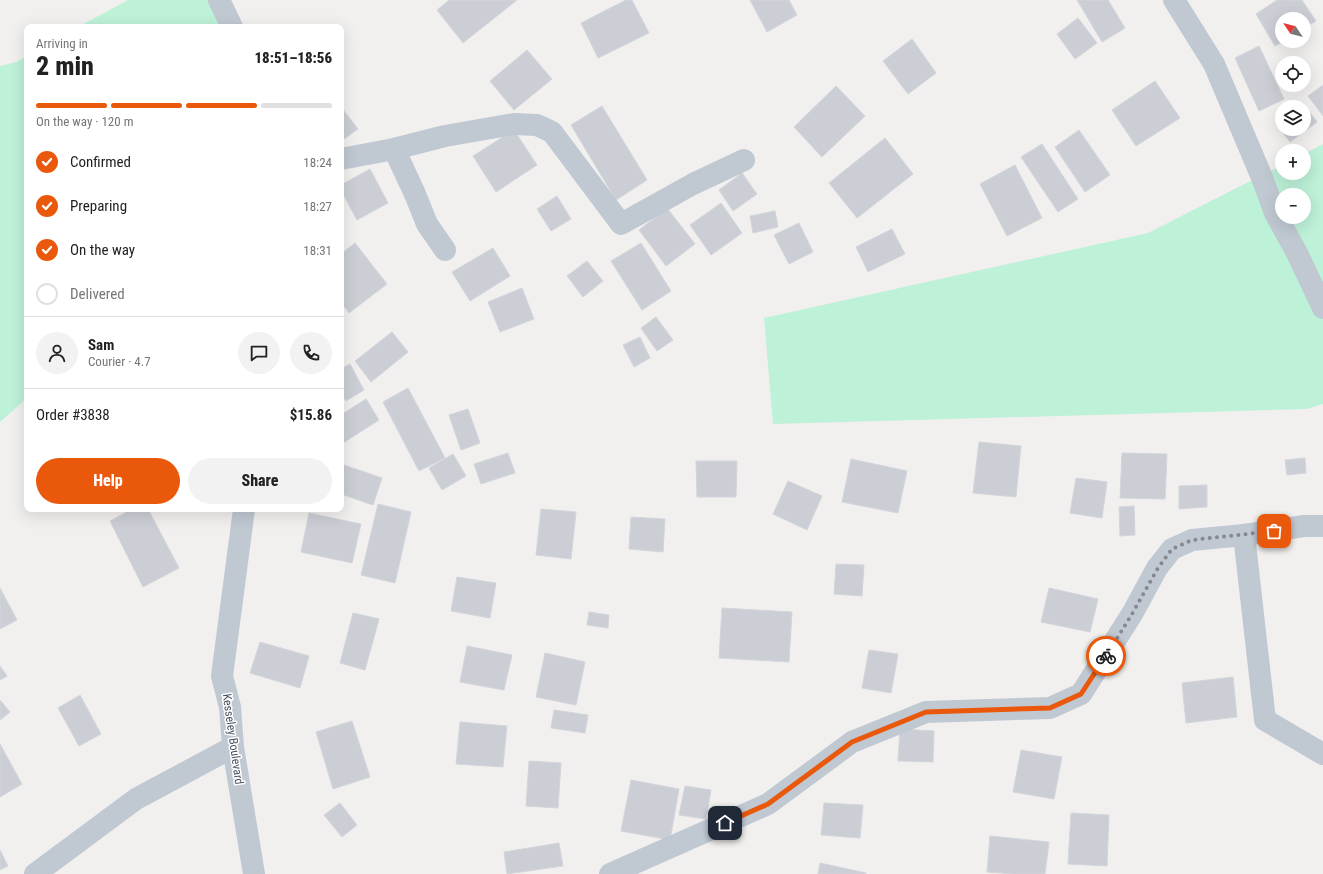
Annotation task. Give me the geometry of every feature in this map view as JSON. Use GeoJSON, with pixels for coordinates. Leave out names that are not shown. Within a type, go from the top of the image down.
{"type":"FeatureCollection","features":[{"type":"Feature","properties":{"kind":"street"},"geometry":{"type":"LineString","coordinates":[[219,0],[231,24]]}},
{"type":"Feature","properties":{"kind":"street"},"geometry":{"type":"LineString","coordinates":[[1174,0],[1214,64],[1263,180],[1275,213],[1297,253],[1323,308]]}},
{"type":"Feature","properties":{"kind":"street"},"geometry":{"type":"LineString","coordinates":[[344,158],[394,149],[445,136],[514,124],[537,125],[552,132],[621,224],[693,184],[744,160]]}},
{"type":"Feature","properties":{"kind":"street"},"geometry":{"type":"LineString","coordinates":[[394,149],[427,224],[445,250]]}},
{"type":"Feature","properties":{"kind":"street","name":"Kesseley Boulevard"},"geometry":{"type":"LineString","coordinates":[[244,512],[222,676],[230,707],[233,747],[254,874]]}},
{"type":"Feature","properties":{"kind":"street"},"geometry":{"type":"LineString","coordinates":[[610,874],[768,804],[852,742],[926,712],[1050,708],[1081,694],[1132,614],[1158,568],[1172,549],[1192,540],[1244,535],[1304,526],[1323,526]]}},
{"type":"Feature","properties":{"kind":"street"},"geometry":{"type":"LineString","coordinates":[[1244,535],[1265,720],[1323,754]]}},
{"type":"Feature","properties":{"kind":"street"},"geometry":{"type":"LineString","coordinates":[[35,874],[136,799],[233,747]]}},
{"type":"Feature","properties":{"kind":"green space"},"geometry":{"type":"Polygon","coordinates":[[[128,0],[219,0],[231,24],[84,24],[128,0]]]}},
{"type":"Feature","properties":{"kind":"green space"},"geometry":{"type":"Polygon","coordinates":[[[24,58],[24,401],[0,422],[0,66],[16,62],[24,58]]]}},
{"type":"Feature","properties":{"kind":"green space"},"geometry":{"type":"Polygon","coordinates":[[[1323,144],[1323,404],[1307,409],[773,424],[764,318],[1148,233],[1275,169],[1275,180],[1311,180],[1311,150],[1323,144]]]}},
{"type":"Feature","properties":{"kind":"building"},"geometry":{"type":"Polygon","coordinates":[[[449,0],[517,0],[463,43],[437,10],[449,0]]]}},
{"type":"Feature","properties":{"kind":"building"},"geometry":{"type":"Polygon","coordinates":[[[626,0],[632,0],[649,33],[598,58],[581,23],[626,0]]]}},
{"type":"Feature","properties":{"kind":"building"},"geometry":{"type":"Polygon","coordinates":[[[750,0],[789,0],[797,15],[767,32],[750,0]]]}},
{"type":"Feature","properties":{"kind":"building"},"geometry":{"type":"Polygon","coordinates":[[[1077,0],[1108,0],[1125,28],[1102,42],[1077,0]]]}},
{"type":"Feature","properties":{"kind":"building"},"geometry":{"type":"Polygon","coordinates":[[[1277,0],[1302,0],[1310,12],[1275,12],[1275,46],[1256,14],[1277,0]]]}},
{"type":"Feature","properties":{"kind":"building"},"geometry":{"type":"Polygon","coordinates":[[[1311,14],[1316,21],[1311,24],[1311,14]]]}},
{"type":"Feature","properties":{"kind":"building"},"geometry":{"type":"Polygon","coordinates":[[[1078,18],[1097,43],[1075,59],[1057,34],[1078,18]]]}},
{"type":"Feature","properties":{"kind":"building"},"geometry":{"type":"Polygon","coordinates":[[[912,39],[936,73],[908,94],[883,61],[912,39]]]}},
{"type":"Feature","properties":{"kind":"building"},"geometry":{"type":"Polygon","coordinates":[[[1259,46],[1275,80],[1275,92],[1281,92],[1284,99],[1275,100],[1275,103],[1259,111],[1235,58],[1259,46]]]}},
{"type":"Feature","properties":{"kind":"building"},"geometry":{"type":"Polygon","coordinates":[[[527,50],[552,79],[514,110],[490,81],[527,50]]]}},
{"type":"Feature","properties":{"kind":"building"},"geometry":{"type":"Polygon","coordinates":[[[1155,81],[1180,118],[1136,146],[1112,110],[1155,81]]]}},
{"type":"Feature","properties":{"kind":"building"},"geometry":{"type":"Polygon","coordinates":[[[1323,85],[1323,116],[1311,100],[1308,96],[1323,85]]]}},
{"type":"Feature","properties":{"kind":"building"},"geometry":{"type":"Polygon","coordinates":[[[836,86],[865,116],[822,157],[794,127],[836,86]]]}},
{"type":"Feature","properties":{"kind":"building"},"geometry":{"type":"Polygon","coordinates":[[[602,106],[647,180],[616,200],[571,125],[602,106]]]}},
{"type":"Feature","properties":{"kind":"building"},"geometry":{"type":"Polygon","coordinates":[[[344,111],[358,129],[344,139],[344,111]]]}},
{"type":"Feature","properties":{"kind":"building"},"geometry":{"type":"Polygon","coordinates":[[[1311,114],[1317,122],[1311,126],[1311,114]]]}},
{"type":"Feature","properties":{"kind":"building"},"geometry":{"type":"Polygon","coordinates":[[[514,130],[537,165],[496,192],[473,156],[514,130]]]}},
{"type":"Feature","properties":{"kind":"building"},"geometry":{"type":"Polygon","coordinates":[[[1079,130],[1110,175],[1085,192],[1055,147],[1079,130]]]}},
{"type":"Feature","properties":{"kind":"building"},"geometry":{"type":"Polygon","coordinates":[[[1285,136],[1298,136],[1290,142],[1285,136]]]}},
{"type":"Feature","properties":{"kind":"building"},"geometry":{"type":"Polygon","coordinates":[[[885,138],[913,174],[857,218],[829,183],[885,138]]]}},
{"type":"Feature","properties":{"kind":"building"},"geometry":{"type":"Polygon","coordinates":[[[1042,144],[1078,199],[1058,212],[1021,157],[1042,144]]]}},
{"type":"Feature","properties":{"kind":"building"},"geometry":{"type":"Polygon","coordinates":[[[1015,165],[1042,218],[1007,236],[980,184],[1015,165]]]}},
{"type":"Feature","properties":{"kind":"building"},"geometry":{"type":"Polygon","coordinates":[[[370,169],[388,203],[357,220],[344,196],[344,183],[370,169]]]}},
{"type":"Feature","properties":{"kind":"building"},"geometry":{"type":"Polygon","coordinates":[[[742,173],[757,194],[733,211],[719,190],[742,173]]]}},
{"type":"Feature","properties":{"kind":"building"},"geometry":{"type":"Polygon","coordinates":[[[557,196],[571,219],[551,231],[537,209],[557,196]]]}},
{"type":"Feature","properties":{"kind":"building"},"geometry":{"type":"Polygon","coordinates":[[[721,203],[742,233],[711,255],[690,225],[721,203]]]}},
{"type":"Feature","properties":{"kind":"building"},"geometry":{"type":"Polygon","coordinates":[[[667,208],[695,244],[666,266],[639,230],[667,208]]]}},
{"type":"Feature","properties":{"kind":"building"},"geometry":{"type":"Polygon","coordinates":[[[775,211],[778,227],[753,233],[750,216],[775,211]]]}},
{"type":"Feature","properties":{"kind":"building"},"geometry":{"type":"Polygon","coordinates":[[[799,223],[813,252],[789,264],[774,235],[799,223]]]}},
{"type":"Feature","properties":{"kind":"building"},"geometry":{"type":"Polygon","coordinates":[[[892,229],[905,254],[868,272],[856,247],[892,229]]]}},
{"type":"Feature","properties":{"kind":"building"},"geometry":{"type":"Polygon","coordinates":[[[355,243],[387,284],[349,313],[344,306],[344,252],[355,243]]]}},
{"type":"Feature","properties":{"kind":"building"},"geometry":{"type":"Polygon","coordinates":[[[641,243],[671,291],[642,310],[611,261],[641,243]]]}},
{"type":"Feature","properties":{"kind":"building"},"geometry":{"type":"Polygon","coordinates":[[[493,248],[510,276],[470,301],[452,272],[493,248]]]}},
{"type":"Feature","properties":{"kind":"building"},"geometry":{"type":"Polygon","coordinates":[[[587,261],[603,281],[583,297],[567,276],[587,261]]]}},
{"type":"Feature","properties":{"kind":"building"},"geometry":{"type":"Polygon","coordinates":[[[522,288],[534,319],[500,332],[488,302],[522,288]]]}},
{"type":"Feature","properties":{"kind":"building"},"geometry":{"type":"Polygon","coordinates":[[[656,317],[673,340],[657,351],[641,328],[656,317]]]}},
{"type":"Feature","properties":{"kind":"building"},"geometry":{"type":"Polygon","coordinates":[[[392,332],[408,352],[371,382],[355,361],[392,332]]]}},
{"type":"Feature","properties":{"kind":"building"},"geometry":{"type":"Polygon","coordinates":[[[640,337],[650,358],[634,367],[623,345],[640,337]]]}},
{"type":"Feature","properties":{"kind":"building"},"geometry":{"type":"Polygon","coordinates":[[[350,364],[364,390],[346,401],[344,398],[344,367],[350,364]]]}},
{"type":"Feature","properties":{"kind":"building"},"geometry":{"type":"Polygon","coordinates":[[[408,388],[445,458],[419,471],[383,402],[408,388]]]}},
{"type":"Feature","properties":{"kind":"building"},"geometry":{"type":"Polygon","coordinates":[[[366,399],[379,420],[344,442],[344,413],[366,399]]]}},
{"type":"Feature","properties":{"kind":"building"},"geometry":{"type":"Polygon","coordinates":[[[468,409],[480,443],[461,450],[449,415],[468,409]]]}},
{"type":"Feature","properties":{"kind":"building"},"geometry":{"type":"Polygon","coordinates":[[[979,442],[1021,446],[1016,497],[973,493],[979,442]]]}},
{"type":"Feature","properties":{"kind":"building"},"geometry":{"type":"Polygon","coordinates":[[[508,453],[515,473],[481,484],[474,464],[508,453]]]}},
{"type":"Feature","properties":{"kind":"building"},"geometry":{"type":"Polygon","coordinates":[[[1122,453],[1167,454],[1165,499],[1120,498],[1122,453]]]}},
{"type":"Feature","properties":{"kind":"building"},"geometry":{"type":"Polygon","coordinates":[[[453,454],[466,476],[442,490],[429,468],[453,454]]]}},
{"type":"Feature","properties":{"kind":"building"},"geometry":{"type":"Polygon","coordinates":[[[1305,458],[1306,473],[1287,475],[1285,460],[1305,458]]]}},
{"type":"Feature","properties":{"kind":"building"},"geometry":{"type":"Polygon","coordinates":[[[851,459],[907,471],[898,513],[842,502],[851,459]]]}},
{"type":"Feature","properties":{"kind":"building"},"geometry":{"type":"Polygon","coordinates":[[[696,461],[737,461],[736,497],[697,497],[696,461]]]}},
{"type":"Feature","properties":{"kind":"building"},"geometry":{"type":"Polygon","coordinates":[[[344,465],[382,478],[373,505],[344,495],[344,465]]]}},
{"type":"Feature","properties":{"kind":"building"},"geometry":{"type":"Polygon","coordinates":[[[1076,478],[1107,482],[1102,518],[1070,513],[1076,478]]]}},
{"type":"Feature","properties":{"kind":"building"},"geometry":{"type":"Polygon","coordinates":[[[788,481],[822,496],[807,530],[773,514],[788,481]]]}},
{"type":"Feature","properties":{"kind":"building"},"geometry":{"type":"Polygon","coordinates":[[[1207,485],[1207,507],[1179,509],[1179,486],[1207,485]]]}},
{"type":"Feature","properties":{"kind":"building"},"geometry":{"type":"Polygon","coordinates":[[[378,504],[411,512],[395,583],[361,575],[378,504]]]}},
{"type":"Feature","properties":{"kind":"building"},"geometry":{"type":"Polygon","coordinates":[[[1134,506],[1135,535],[1120,536],[1119,507],[1134,506]]]}},
{"type":"Feature","properties":{"kind":"building"},"geometry":{"type":"Polygon","coordinates":[[[541,509],[576,512],[571,559],[536,555],[541,509]]]}},
{"type":"Feature","properties":{"kind":"building"},"geometry":{"type":"Polygon","coordinates":[[[126,512],[150,512],[179,568],[143,587],[110,521],[126,512]]]}},
{"type":"Feature","properties":{"kind":"building"},"geometry":{"type":"Polygon","coordinates":[[[309,513],[361,524],[352,563],[301,552],[309,513]]]}},
{"type":"Feature","properties":{"kind":"building"},"geometry":{"type":"Polygon","coordinates":[[[631,517],[665,519],[663,552],[629,549],[631,517]]]}},
{"type":"Feature","properties":{"kind":"building"},"geometry":{"type":"Polygon","coordinates":[[[836,564],[864,565],[862,596],[834,594],[836,564]]]}},
{"type":"Feature","properties":{"kind":"building"},"geometry":{"type":"Polygon","coordinates":[[[457,577],[496,583],[490,618],[451,611],[457,577]]]}},
{"type":"Feature","properties":{"kind":"building"},"geometry":{"type":"Polygon","coordinates":[[[0,588],[17,620],[0,629],[0,588]]]}},
{"type":"Feature","properties":{"kind":"building"},"geometry":{"type":"Polygon","coordinates":[[[1049,588],[1098,599],[1090,632],[1041,622],[1049,588]]]}},
{"type":"Feature","properties":{"kind":"building"},"geometry":{"type":"Polygon","coordinates":[[[722,608],[792,612],[789,662],[719,658],[722,608]]]}},
{"type":"Feature","properties":{"kind":"building"},"geometry":{"type":"Polygon","coordinates":[[[589,612],[609,615],[608,628],[587,625],[589,612]]]}},
{"type":"Feature","properties":{"kind":"building"},"geometry":{"type":"Polygon","coordinates":[[[353,613],[379,619],[365,670],[340,663],[353,613]]]}},
{"type":"Feature","properties":{"kind":"building"},"geometry":{"type":"Polygon","coordinates":[[[260,642],[309,656],[300,688],[250,673],[260,642]]]}},
{"type":"Feature","properties":{"kind":"building"},"geometry":{"type":"Polygon","coordinates":[[[467,646],[512,655],[504,690],[460,682],[467,646]]]}},
{"type":"Feature","properties":{"kind":"building"},"geometry":{"type":"Polygon","coordinates":[[[869,650],[898,654],[891,693],[862,688],[869,650]]]}},
{"type":"Feature","properties":{"kind":"building"},"geometry":{"type":"Polygon","coordinates":[[[545,653],[585,662],[576,705],[536,697],[545,653]]]}},
{"type":"Feature","properties":{"kind":"building"},"geometry":{"type":"Polygon","coordinates":[[[0,666],[7,676],[0,680],[0,666]]]}},
{"type":"Feature","properties":{"kind":"building"},"geometry":{"type":"Polygon","coordinates":[[[1233,677],[1237,717],[1186,723],[1182,683],[1233,677]]]}},
{"type":"Feature","properties":{"kind":"building"},"geometry":{"type":"Polygon","coordinates":[[[80,695],[101,734],[79,746],[58,708],[80,695]]]}},
{"type":"Feature","properties":{"kind":"building"},"geometry":{"type":"Polygon","coordinates":[[[0,700],[10,712],[0,720],[0,700]]]}},
{"type":"Feature","properties":{"kind":"building"},"geometry":{"type":"Polygon","coordinates":[[[554,710],[588,715],[585,733],[551,728],[554,710]]]}},
{"type":"Feature","properties":{"kind":"building"},"geometry":{"type":"Polygon","coordinates":[[[352,721],[370,777],[333,789],[316,732],[352,721]]]}},
{"type":"Feature","properties":{"kind":"building"},"geometry":{"type":"Polygon","coordinates":[[[460,722],[507,726],[503,767],[456,764],[460,722]]]}},
{"type":"Feature","properties":{"kind":"building"},"geometry":{"type":"Polygon","coordinates":[[[900,729],[934,731],[933,762],[898,761],[900,729]]]}},
{"type":"Feature","properties":{"kind":"building"},"geometry":{"type":"Polygon","coordinates":[[[0,744],[22,784],[0,797],[0,744]]]}},
{"type":"Feature","properties":{"kind":"building"},"geometry":{"type":"Polygon","coordinates":[[[1021,750],[1062,757],[1054,799],[1013,792],[1021,750]]]}},
{"type":"Feature","properties":{"kind":"building"},"geometry":{"type":"Polygon","coordinates":[[[529,761],[561,763],[558,808],[526,806],[529,761]]]}},
{"type":"Feature","properties":{"kind":"building"},"geometry":{"type":"Polygon","coordinates":[[[631,780],[679,789],[670,840],[621,831],[631,780]]]}},
{"type":"Feature","properties":{"kind":"building"},"geometry":{"type":"Polygon","coordinates":[[[685,786],[711,790],[706,819],[679,815],[685,786]]]}},
{"type":"Feature","properties":{"kind":"building"},"geometry":{"type":"Polygon","coordinates":[[[340,803],[357,825],[342,837],[324,815],[340,803]]]}},
{"type":"Feature","properties":{"kind":"building"},"geometry":{"type":"Polygon","coordinates":[[[824,803],[863,805],[860,838],[821,835],[824,803]]]}},
{"type":"Feature","properties":{"kind":"building"},"geometry":{"type":"Polygon","coordinates":[[[1071,813],[1109,815],[1107,866],[1068,864],[1071,813]]]}},
{"type":"Feature","properties":{"kind":"building"},"geometry":{"type":"Polygon","coordinates":[[[990,836],[1049,842],[1045,874],[987,872],[990,836]]]}},
{"type":"Feature","properties":{"kind":"building"},"geometry":{"type":"Polygon","coordinates":[[[559,843],[563,866],[507,874],[504,852],[559,843]]]}},
{"type":"Feature","properties":{"kind":"building"},"geometry":{"type":"Polygon","coordinates":[[[0,850],[8,866],[0,870],[0,850]]]}},
{"type":"Feature","properties":{"kind":"building"},"geometry":{"type":"Polygon","coordinates":[[[820,863],[866,873],[866,874],[818,874],[820,863]]]}},
{"type":"Feature","properties":{"kind":"way so far"},"geometry":{"type":"LineString","coordinates":[[1106,656],[1158,568],[1172,549],[1192,540],[1274,531]]}},
{"type":"Feature","properties":{"kind":"route"},"geometry":{"type":"LineString","coordinates":[[725,823],[768,804],[852,742],[926,712],[1050,708],[1081,694],[1106,656]]}}]}
